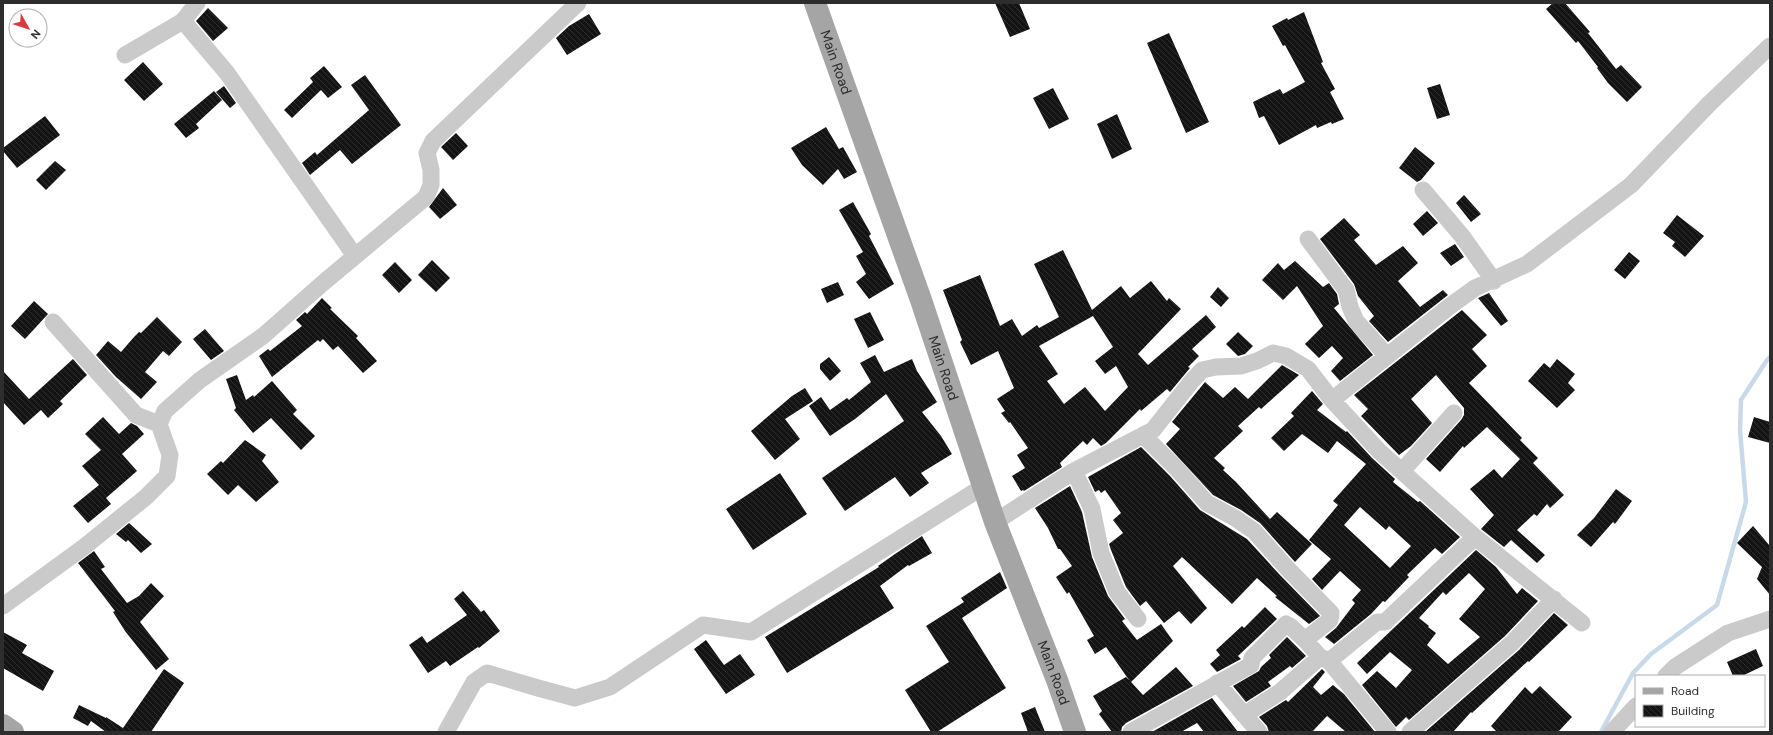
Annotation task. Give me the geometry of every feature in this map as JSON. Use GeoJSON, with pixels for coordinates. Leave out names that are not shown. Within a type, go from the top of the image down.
{"type":"FeatureCollection","features":[{"type":"Feature","properties":{"kind":"main road","name":"Main Road"},"geometry":{"type":"LineString","coordinates":[[815,3],[921,300],[995,522],[1057,680],[1075,732]]}},
{"type":"Feature","properties":{"kind":"main road"},"geometry":{"type":"LineString","coordinates":[[3,725],[13,732]]}},
{"type":"Feature","properties":{"kind":"street"},"geometry":{"type":"LineString","coordinates":[[125,55],[183,22],[197,3]]}},
{"type":"Feature","properties":{"kind":"street"},"geometry":{"type":"LineString","coordinates":[[3,606],[84,547],[146,497],[167,476],[170,455],[159,424],[164,411],[194,386],[263,336],[426,197],[431,185],[431,170],[428,152],[433,141],[578,3]]}},
{"type":"Feature","properties":{"kind":"street"},"geometry":{"type":"LineString","coordinates":[[183,22],[226,73],[355,256]]}},
{"type":"Feature","properties":{"kind":"street"},"geometry":{"type":"LineString","coordinates":[[1332,400],[1450,306],[1475,288],[1527,264],[1631,185],[1710,103],[1770,46]]}},
{"type":"Feature","properties":{"kind":"street"},"geometry":{"type":"LineString","coordinates":[[1424,190],[1462,236],[1494,280]]}},
{"type":"Feature","properties":{"kind":"street"},"geometry":{"type":"LineString","coordinates":[[1308,239],[1346,290],[1350,307],[1356,321],[1387,356]]}},
{"type":"Feature","properties":{"kind":"street"},"geometry":{"type":"LineString","coordinates":[[53,322],[136,415],[159,424]]}},
{"type":"Feature","properties":{"kind":"street"},"geometry":{"type":"LineString","coordinates":[[995,522],[1074,471],[1153,430],[1202,370],[1216,367],[1240,366],[1257,361],[1273,353],[1286,356],[1308,369],[1332,400],[1379,451],[1475,537],[1582,623]]}},
{"type":"Feature","properties":{"kind":"street"},"geometry":{"type":"LineString","coordinates":[[1402,471],[1454,413]]}},
{"type":"Feature","properties":{"kind":"street"},"geometry":{"type":"LineString","coordinates":[[1143,435],[1177,469],[1207,503],[1235,518],[1254,532],[1331,613],[1330,620],[1305,640]]}},
{"type":"Feature","properties":{"kind":"street"},"geometry":{"type":"LineString","coordinates":[[1074,471],[1092,509],[1101,553],[1118,592],[1138,619]]}},
{"type":"Feature","properties":{"kind":"street"},"geometry":{"type":"LineString","coordinates":[[446,732],[474,682],[487,673],[575,698],[610,687],[703,624],[751,632],[984,486]]}},
{"type":"Feature","properties":{"kind":"street"},"geometry":{"type":"LineString","coordinates":[[1244,715],[1280,692],[1377,622],[1385,622],[1475,537]]}},
{"type":"Feature","properties":{"kind":"street"},"geometry":{"type":"LineString","coordinates":[[1410,732],[1512,643],[1554,599]]}},
{"type":"Feature","properties":{"kind":"street"},"geometry":{"type":"LineString","coordinates":[[1667,675],[1675,667],[1728,632],[1770,619]]}},
{"type":"Feature","properties":{"kind":"street"},"geometry":{"type":"LineString","coordinates":[[1131,732],[1251,665],[1252,658],[1286,624],[1290,626],[1324,659],[1388,732]]}},
{"type":"Feature","properties":{"kind":"street"},"geometry":{"type":"LineString","coordinates":[[1217,683],[1258,732]]}},
{"type":"Feature","properties":{"kind":"street"},"geometry":{"type":"LineString","coordinates":[[1612,732],[1635,707]]}},
{"type":"Feature","properties":{"kind":"building"},"geometry":{"type":"Polygon","coordinates":[[[995,3],[1019,3],[1030,29],[1010,37],[995,3]]]}},
{"type":"Feature","properties":{"kind":"building"},"geometry":{"type":"Polygon","coordinates":[[[1553,3],[1565,3],[1590,32],[1588,33],[1616,69],[1621,65],[1642,87],[1627,102],[1608,83],[1578,41],[1576,43],[1546,9],[1553,3]]]}},
{"type":"Feature","properties":{"kind":"building"},"geometry":{"type":"Polygon","coordinates":[[[208,8],[228,28],[213,41],[196,21],[208,8]]]}},
{"type":"Feature","properties":{"kind":"building"},"geometry":{"type":"Polygon","coordinates":[[[1304,12],[1323,62],[1321,63],[1335,89],[1330,92],[1344,119],[1332,124],[1331,122],[1317,128],[1316,125],[1279,145],[1264,116],[1259,118],[1253,102],[1280,89],[1283,94],[1305,82],[1285,45],[1283,46],[1272,26],[1287,18],[1288,20],[1304,12]]]}},
{"type":"Feature","properties":{"kind":"building"},"geometry":{"type":"Polygon","coordinates":[[[589,14],[601,34],[567,55],[556,38],[569,26],[589,14]]]}},
{"type":"Feature","properties":{"kind":"building"},"geometry":{"type":"Polygon","coordinates":[[[1169,33],[1209,122],[1186,133],[1147,43],[1169,33]]]}},
{"type":"Feature","properties":{"kind":"building"},"geometry":{"type":"Polygon","coordinates":[[[143,62],[163,84],[144,101],[124,80],[143,62]]]}},
{"type":"Feature","properties":{"kind":"building"},"geometry":{"type":"Polygon","coordinates":[[[324,66],[342,87],[328,98],[321,90],[292,118],[284,110],[313,82],[310,78],[324,66]]]}},
{"type":"Feature","properties":{"kind":"building"},"geometry":{"type":"Polygon","coordinates":[[[365,75],[401,125],[352,164],[340,150],[310,175],[302,163],[315,152],[317,155],[369,110],[351,85],[365,75]]]}},
{"type":"Feature","properties":{"kind":"building"},"geometry":{"type":"Polygon","coordinates":[[[1440,84],[1450,115],[1437,119],[1427,88],[1440,84]]]}},
{"type":"Feature","properties":{"kind":"building"},"geometry":{"type":"Polygon","coordinates":[[[224,86],[236,103],[230,108],[216,92],[224,86]]]}},
{"type":"Feature","properties":{"kind":"building"},"geometry":{"type":"Polygon","coordinates":[[[1053,88],[1069,119],[1049,129],[1033,98],[1053,88]]]}},
{"type":"Feature","properties":{"kind":"building"},"geometry":{"type":"Polygon","coordinates":[[[214,91],[222,100],[196,124],[199,128],[186,138],[174,124],[214,91]]]}},
{"type":"Feature","properties":{"kind":"building"},"geometry":{"type":"Polygon","coordinates":[[[1117,114],[1132,149],[1112,159],[1097,124],[1117,114]]]}},
{"type":"Feature","properties":{"kind":"building"},"geometry":{"type":"Polygon","coordinates":[[[45,116],[60,135],[17,168],[3,151],[3,148],[45,116]]]}},
{"type":"Feature","properties":{"kind":"building"},"geometry":{"type":"Polygon","coordinates":[[[826,127],[839,149],[843,147],[857,172],[844,179],[838,169],[823,185],[802,165],[791,148],[826,127]]]}},
{"type":"Feature","properties":{"kind":"building"},"geometry":{"type":"Polygon","coordinates":[[[456,133],[468,146],[453,160],[441,147],[456,133]]]}},
{"type":"Feature","properties":{"kind":"building"},"geometry":{"type":"Polygon","coordinates":[[[1415,147],[1435,163],[1421,180],[1417,182],[1399,168],[1415,147]]]}},
{"type":"Feature","properties":{"kind":"building"},"geometry":{"type":"Polygon","coordinates":[[[55,161],[66,170],[46,190],[36,180],[55,161]]]}},
{"type":"Feature","properties":{"kind":"building"},"geometry":{"type":"Polygon","coordinates":[[[443,188],[457,205],[440,219],[429,207],[443,188]]]}},
{"type":"Feature","properties":{"kind":"building"},"geometry":{"type":"Polygon","coordinates":[[[1464,195],[1481,214],[1471,222],[1456,203],[1464,195]]]}},
{"type":"Feature","properties":{"kind":"building"},"geometry":{"type":"Polygon","coordinates":[[[853,202],[871,234],[869,236],[894,284],[869,299],[856,282],[866,274],[856,256],[863,252],[839,210],[853,202]]]}},
{"type":"Feature","properties":{"kind":"building"},"geometry":{"type":"Polygon","coordinates":[[[1427,211],[1438,223],[1423,236],[1413,224],[1427,211]]]}},
{"type":"Feature","properties":{"kind":"building"},"geometry":{"type":"Polygon","coordinates":[[[1677,215],[1704,236],[1685,257],[1672,246],[1675,242],[1663,233],[1677,215]]]}},
{"type":"Feature","properties":{"kind":"building"},"geometry":{"type":"Polygon","coordinates":[[[1344,218],[1360,235],[1354,240],[1376,265],[1403,246],[1418,263],[1398,281],[1420,307],[1443,290],[1448,295],[1388,342],[1369,321],[1374,316],[1358,296],[1354,284],[1320,239],[1344,218]]]}},
{"type":"Feature","properties":{"kind":"building"},"geometry":{"type":"Polygon","coordinates":[[[1455,244],[1464,257],[1451,266],[1440,253],[1455,244]]]}},
{"type":"Feature","properties":{"kind":"building"},"geometry":{"type":"Polygon","coordinates":[[[1063,250],[1092,310],[1121,286],[1130,298],[1151,281],[1167,301],[1169,298],[1181,309],[1138,354],[1148,365],[1206,315],[1216,327],[1192,349],[1199,356],[1188,367],[1190,368],[1170,392],[1167,389],[1141,411],[1140,409],[1106,443],[1101,446],[1093,438],[1087,445],[1083,441],[1060,463],[1062,467],[1024,491],[1021,491],[1012,476],[1025,468],[1017,455],[1028,448],[1010,422],[1009,423],[1001,413],[1005,411],[997,399],[1014,388],[998,351],[971,365],[960,342],[962,340],[943,290],[980,275],[1000,326],[1012,319],[1022,336],[1037,325],[1039,328],[1059,317],[1034,264],[1063,250]],[[1093,316],[1039,346],[1058,374],[1047,381],[1064,404],[1085,387],[1105,411],[1128,387],[1116,366],[1105,374],[1095,361],[1113,347],[1093,316]]]}},
{"type":"Feature","properties":{"kind":"building"},"geometry":{"type":"Polygon","coordinates":[[[1629,252],[1640,261],[1625,279],[1614,270],[1629,252]]]}},
{"type":"Feature","properties":{"kind":"building"},"geometry":{"type":"Polygon","coordinates":[[[432,260],[450,278],[436,292],[418,275],[432,260]]]}},
{"type":"Feature","properties":{"kind":"building"},"geometry":{"type":"Polygon","coordinates":[[[1295,261],[1323,287],[1329,283],[1337,294],[1339,304],[1334,308],[1373,355],[1340,381],[1331,371],[1343,358],[1332,346],[1319,358],[1305,344],[1323,326],[1297,286],[1283,300],[1262,280],[1278,263],[1284,270],[1295,261]]]}},
{"type":"Feature","properties":{"kind":"building"},"geometry":{"type":"Polygon","coordinates":[[[395,262],[412,280],[399,293],[382,275],[395,262]]]}},
{"type":"Feature","properties":{"kind":"building"},"geometry":{"type":"Polygon","coordinates":[[[838,282],[844,295],[827,303],[821,289],[838,282]]]}},
{"type":"Feature","properties":{"kind":"building"},"geometry":{"type":"Polygon","coordinates":[[[1218,287],[1229,298],[1221,307],[1210,297],[1218,287]]]}},
{"type":"Feature","properties":{"kind":"building"},"geometry":{"type":"Polygon","coordinates":[[[1489,293],[1508,321],[1501,326],[1478,298],[1489,293]]]}},
{"type":"Feature","properties":{"kind":"building"},"geometry":{"type":"Polygon","coordinates":[[[322,298],[332,308],[330,309],[358,336],[356,338],[377,361],[363,373],[338,346],[333,350],[323,339],[320,342],[318,340],[272,377],[259,356],[268,349],[270,351],[302,326],[296,320],[305,312],[307,314],[322,298]]]}},
{"type":"Feature","properties":{"kind":"building"},"geometry":{"type":"Polygon","coordinates":[[[34,301],[48,314],[25,339],[11,326],[34,301]]]}},
{"type":"Feature","properties":{"kind":"building"},"geometry":{"type":"Polygon","coordinates":[[[1462,310],[1487,335],[1472,349],[1487,366],[1469,383],[1522,438],[1520,440],[1538,458],[1533,463],[1564,495],[1550,508],[1547,504],[1537,516],[1534,514],[1517,530],[1545,555],[1537,563],[1511,540],[1504,547],[1481,529],[1494,515],[1470,489],[1494,469],[1502,478],[1520,459],[1487,427],[1464,448],[1463,446],[1440,472],[1426,459],[1464,415],[1464,408],[1436,375],[1411,399],[1432,423],[1411,446],[1399,455],[1361,416],[1368,409],[1354,395],[1462,310]]]}},
{"type":"Feature","properties":{"kind":"building"},"geometry":{"type":"Polygon","coordinates":[[[870,312],[884,340],[868,348],[854,319],[870,312]]]}},
{"type":"Feature","properties":{"kind":"building"},"geometry":{"type":"Polygon","coordinates":[[[157,317],[182,342],[169,356],[163,351],[145,372],[157,382],[141,399],[116,377],[96,355],[108,341],[121,352],[139,332],[141,333],[157,317]]]}},
{"type":"Feature","properties":{"kind":"building"},"geometry":{"type":"Polygon","coordinates":[[[205,329],[224,351],[211,360],[193,339],[205,329]]]}},
{"type":"Feature","properties":{"kind":"building"},"geometry":{"type":"Polygon","coordinates":[[[1238,332],[1253,346],[1245,354],[1238,356],[1226,344],[1238,332]]]}},
{"type":"Feature","properties":{"kind":"building"},"geometry":{"type":"Polygon","coordinates":[[[875,355],[884,372],[912,359],[917,371],[937,402],[922,412],[941,436],[952,454],[921,473],[929,483],[910,497],[895,477],[845,511],[822,478],[904,421],[886,394],[855,419],[830,436],[809,406],[821,397],[830,410],[847,398],[849,400],[871,382],[860,363],[875,355]]]}},
{"type":"Feature","properties":{"kind":"building"},"geometry":{"type":"Polygon","coordinates":[[[829,357],[841,371],[830,381],[820,369],[820,364],[829,357]]]}},
{"type":"Feature","properties":{"kind":"building"},"geometry":{"type":"Polygon","coordinates":[[[73,359],[87,375],[60,401],[63,404],[48,418],[41,410],[24,425],[3,402],[3,371],[29,399],[73,359]]]}},
{"type":"Feature","properties":{"kind":"building"},"geometry":{"type":"Polygon","coordinates":[[[1557,359],[1575,374],[1568,383],[1575,390],[1557,408],[1528,381],[1544,363],[1550,368],[1557,359]]]}},
{"type":"Feature","properties":{"kind":"building"},"geometry":{"type":"Polygon","coordinates":[[[1282,365],[1299,375],[1261,409],[1259,407],[1238,426],[1243,431],[1214,458],[1225,468],[1223,470],[1270,519],[1277,512],[1312,544],[1295,562],[1260,523],[1241,510],[1213,495],[1166,444],[1180,429],[1172,422],[1205,382],[1223,398],[1235,387],[1248,399],[1282,365]]]}},
{"type":"Feature","properties":{"kind":"building"},"geometry":{"type":"Polygon","coordinates":[[[237,375],[246,400],[253,395],[254,397],[272,381],[297,410],[293,414],[315,436],[301,450],[271,418],[253,433],[234,410],[236,408],[226,379],[237,375]]]}},
{"type":"Feature","properties":{"kind":"building"},"geometry":{"type":"Polygon","coordinates":[[[805,388],[813,401],[785,419],[800,439],[775,460],[751,431],[792,396],[805,388]]]}},
{"type":"Feature","properties":{"kind":"building"},"geometry":{"type":"Polygon","coordinates":[[[1312,391],[1323,404],[1317,410],[1346,432],[1347,431],[1372,458],[1395,479],[1393,482],[1418,502],[1420,501],[1460,537],[1442,554],[1435,548],[1407,575],[1409,577],[1385,602],[1383,601],[1371,614],[1334,644],[1325,637],[1336,628],[1355,603],[1352,600],[1361,590],[1340,571],[1322,590],[1312,579],[1331,559],[1309,540],[1338,505],[1333,501],[1366,464],[1337,441],[1328,453],[1302,434],[1284,451],[1271,438],[1294,416],[1291,413],[1312,391]],[[1360,507],[1344,525],[1390,568],[1411,546],[1389,526],[1386,530],[1360,507]]]}},
{"type":"Feature","properties":{"kind":"building"},"geometry":{"type":"Polygon","coordinates":[[[103,417],[119,434],[131,423],[137,426],[144,434],[122,454],[137,471],[106,498],[111,504],[88,523],[73,506],[99,485],[82,466],[101,450],[85,434],[103,417]]]}},
{"type":"Feature","properties":{"kind":"building"},"geometry":{"type":"Polygon","coordinates":[[[1754,417],[1770,422],[1770,443],[1748,437],[1754,417]]]}},
{"type":"Feature","properties":{"kind":"building"},"geometry":{"type":"Polygon","coordinates":[[[245,440],[266,455],[262,461],[279,482],[256,502],[238,485],[228,495],[207,474],[221,461],[223,463],[245,440]]]}},
{"type":"Feature","properties":{"kind":"building"},"geometry":{"type":"Polygon","coordinates":[[[1141,447],[1170,476],[1200,510],[1247,539],[1320,616],[1309,624],[1275,597],[1277,596],[1257,578],[1232,604],[1182,557],[1173,566],[1207,608],[1191,624],[1179,611],[1164,623],[1146,601],[1140,606],[1126,587],[1109,544],[1123,533],[1113,520],[1121,513],[1105,490],[1101,493],[1099,490],[1095,492],[1088,477],[1141,447]]]}},
{"type":"Feature","properties":{"kind":"building"},"geometry":{"type":"Polygon","coordinates":[[[780,473],[807,514],[753,550],[726,509],[780,473]]]}},
{"type":"Feature","properties":{"kind":"building"},"geometry":{"type":"Polygon","coordinates":[[[1070,486],[1082,512],[1092,557],[1108,596],[1125,619],[1122,621],[1137,640],[1161,624],[1173,641],[1131,682],[1143,695],[1176,667],[1193,686],[1126,723],[1122,727],[1121,732],[1112,732],[1099,714],[1102,711],[1093,696],[1126,677],[1129,680],[1106,647],[1095,654],[1087,640],[1094,636],[1069,592],[1067,594],[1056,577],[1072,566],[1060,549],[1058,549],[1048,528],[1035,508],[1070,486]]]}},
{"type":"Feature","properties":{"kind":"building"},"geometry":{"type":"Polygon","coordinates":[[[1616,489],[1632,501],[1615,524],[1613,522],[1591,547],[1577,535],[1594,518],[1616,489]]]}},
{"type":"Feature","properties":{"kind":"building"},"geometry":{"type":"Polygon","coordinates":[[[129,523],[152,544],[141,553],[128,540],[126,542],[116,534],[129,523]]]}},
{"type":"Feature","properties":{"kind":"building"},"geometry":{"type":"Polygon","coordinates":[[[1753,526],[1770,546],[1770,595],[1757,579],[1762,567],[1737,543],[1753,526]]]}},
{"type":"Feature","properties":{"kind":"building"},"geometry":{"type":"Polygon","coordinates":[[[922,536],[932,553],[909,566],[908,565],[880,586],[894,608],[787,673],[765,637],[879,567],[878,566],[922,536]]]}},
{"type":"Feature","properties":{"kind":"building"},"geometry":{"type":"Polygon","coordinates":[[[1476,550],[1496,567],[1517,594],[1522,588],[1538,601],[1505,636],[1409,720],[1406,717],[1396,727],[1362,685],[1377,671],[1396,688],[1412,670],[1390,652],[1367,674],[1357,663],[1476,550]],[[1469,573],[1446,595],[1443,592],[1419,618],[1436,633],[1427,645],[1448,664],[1480,637],[1459,619],[1485,589],[1469,573]]]}},
{"type":"Feature","properties":{"kind":"building"},"geometry":{"type":"Polygon","coordinates":[[[94,551],[105,567],[101,569],[127,603],[139,596],[151,583],[164,596],[140,622],[169,659],[156,670],[125,631],[113,612],[115,611],[78,563],[94,551]]]}},
{"type":"Feature","properties":{"kind":"building"},"geometry":{"type":"Polygon","coordinates":[[[1000,572],[1007,588],[962,618],[1006,688],[937,732],[931,732],[905,690],[949,662],[926,626],[964,602],[961,598],[1000,572]]]}},
{"type":"Feature","properties":{"kind":"building"},"geometry":{"type":"Polygon","coordinates":[[[463,591],[481,612],[484,610],[500,631],[479,648],[478,647],[450,666],[446,661],[428,673],[409,645],[422,636],[427,643],[467,615],[454,599],[463,591]]]}},
{"type":"Feature","properties":{"kind":"building"},"geometry":{"type":"Polygon","coordinates":[[[1265,607],[1277,619],[1238,656],[1241,659],[1217,672],[1210,664],[1220,655],[1216,650],[1242,626],[1244,628],[1265,607]]]}},
{"type":"Feature","properties":{"kind":"building"},"geometry":{"type":"Polygon","coordinates":[[[1554,613],[1568,625],[1529,662],[1528,661],[1472,713],[1471,712],[1453,732],[1425,732],[1519,650],[1554,613]]]}},
{"type":"Feature","properties":{"kind":"building"},"geometry":{"type":"Polygon","coordinates":[[[3,632],[27,645],[22,653],[54,671],[43,691],[3,668],[3,632]]]}},
{"type":"Feature","properties":{"kind":"building"},"geometry":{"type":"Polygon","coordinates":[[[1287,637],[1306,656],[1292,668],[1290,666],[1268,682],[1271,686],[1246,702],[1233,686],[1259,671],[1261,667],[1271,658],[1269,655],[1287,637]]]}},
{"type":"Feature","properties":{"kind":"building"},"geometry":{"type":"Polygon","coordinates":[[[706,640],[724,665],[740,654],[755,675],[726,694],[694,649],[706,640]]]}},
{"type":"Feature","properties":{"kind":"building"},"geometry":{"type":"Polygon","coordinates":[[[1756,649],[1763,666],[1744,675],[1733,675],[1727,662],[1756,649]]]}},
{"type":"Feature","properties":{"kind":"building"},"geometry":{"type":"Polygon","coordinates":[[[164,669],[184,683],[151,732],[106,732],[91,721],[88,726],[73,718],[79,705],[106,717],[123,728],[164,669]]]}},
{"type":"Feature","properties":{"kind":"building"},"geometry":{"type":"Polygon","coordinates":[[[1322,669],[1325,672],[1313,687],[1321,695],[1333,685],[1344,694],[1375,732],[1346,732],[1327,716],[1312,732],[1269,732],[1267,726],[1259,717],[1286,700],[1288,702],[1322,669]]]}},
{"type":"Feature","properties":{"kind":"building"},"geometry":{"type":"Polygon","coordinates":[[[1540,686],[1572,717],[1558,732],[1497,732],[1491,726],[1525,687],[1532,694],[1540,686]]]}},
{"type":"Feature","properties":{"kind":"building"},"geometry":{"type":"Polygon","coordinates":[[[1212,698],[1238,732],[1204,732],[1197,723],[1181,732],[1152,732],[1212,698]]]}},
{"type":"Feature","properties":{"kind":"building"},"geometry":{"type":"Polygon","coordinates":[[[1035,707],[1045,732],[1028,732],[1021,713],[1035,707]]]}},
{"type":"Feature","properties":{"kind":"waterway"},"geometry":{"type":"LineString","coordinates":[[1601,732],[1633,673],[1651,654],[1717,605],[1746,502],[1740,430],[1741,400],[1770,357]]}}]}
